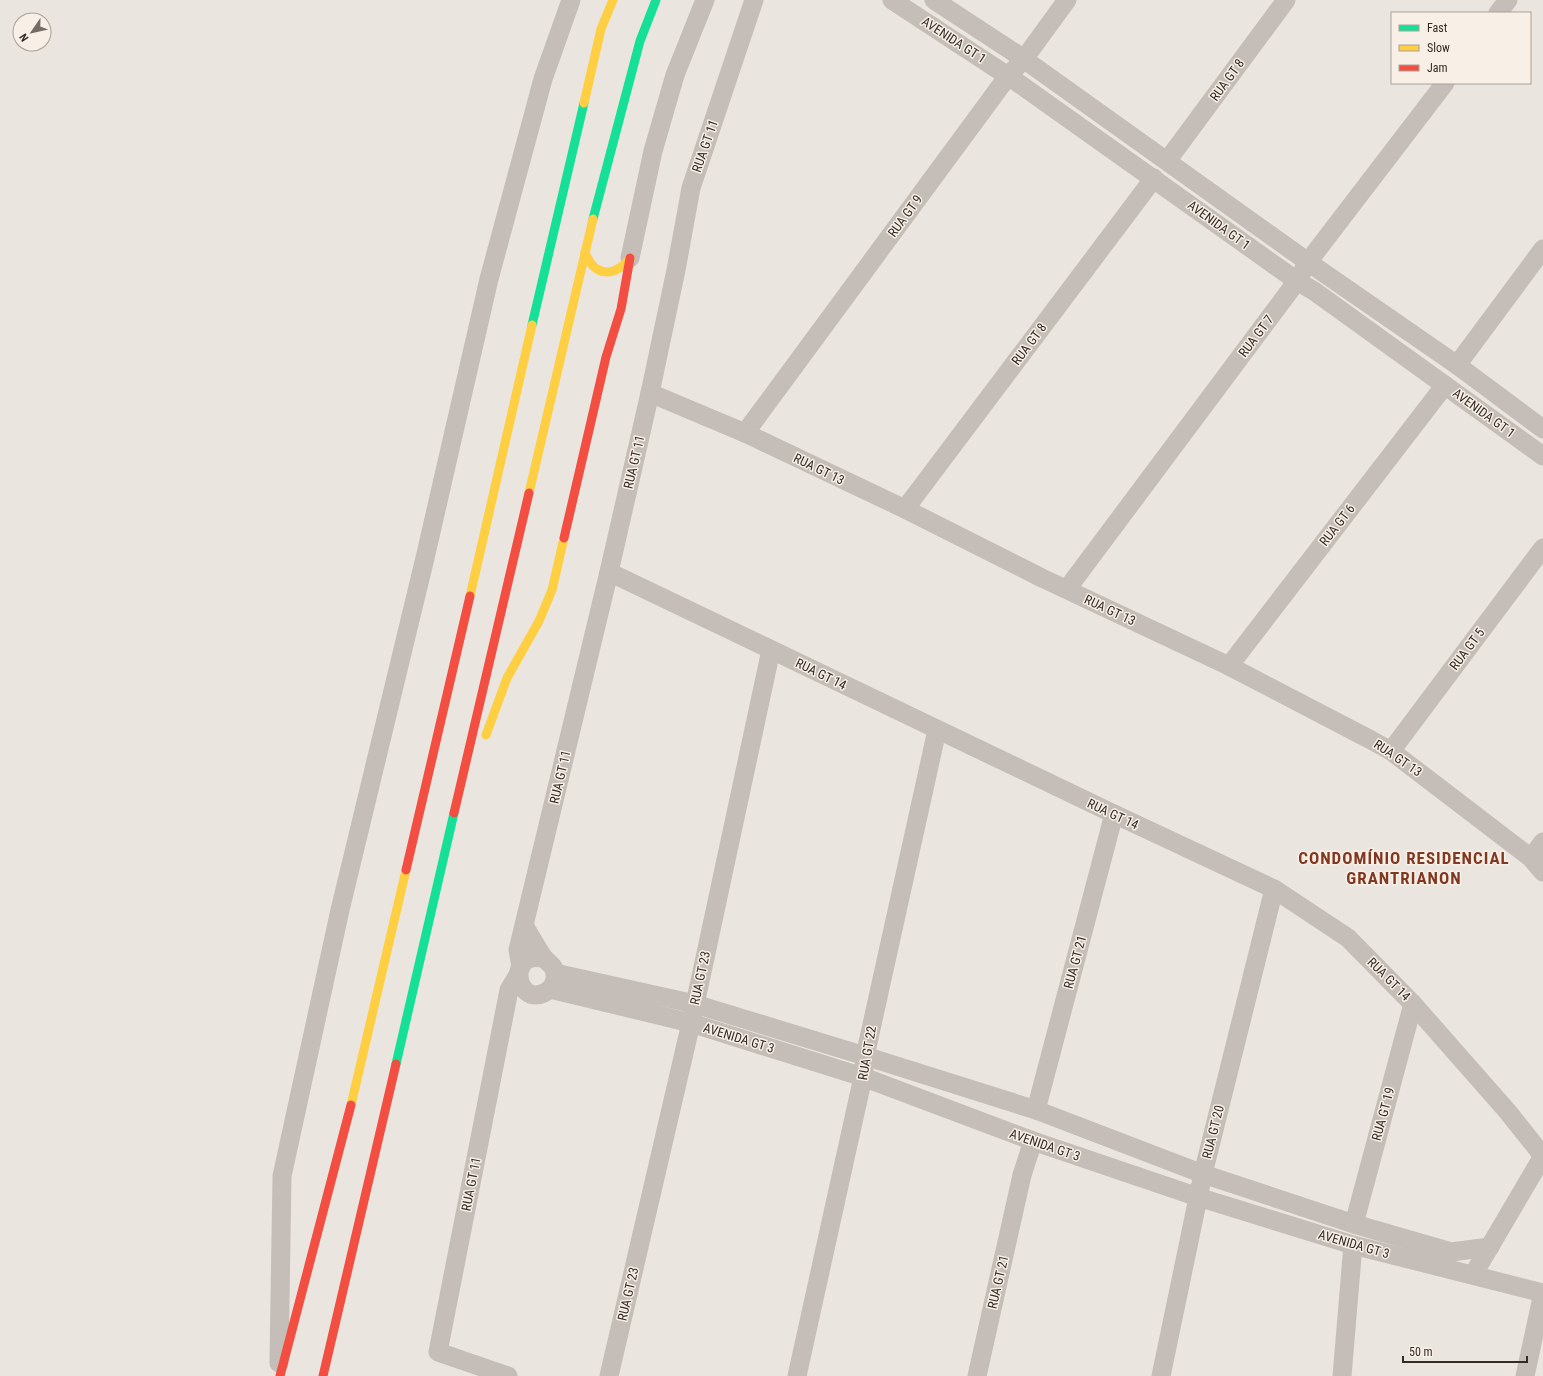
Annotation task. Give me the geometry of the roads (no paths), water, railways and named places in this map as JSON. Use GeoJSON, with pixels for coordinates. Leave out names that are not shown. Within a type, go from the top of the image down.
{"type":"FeatureCollection","features":[{"type":"Feature","properties":{"kind":"highway"},"geometry":{"type":"LineString","coordinates":[[280,1376],[352,1103],[600,36],[613,0]]}},
{"type":"Feature","properties":{"kind":"highway"},"geometry":{"type":"LineString","coordinates":[[324,1376],[585,252],[640,41],[656,0]]}},
{"type":"Feature","properties":{"kind":"highway"},"geometry":{"type":"LineString","coordinates":[[585,252],[586,258],[595,268],[608,272],[621,269],[630,258]]}},
{"type":"Feature","properties":{"kind":"highway"},"geometry":{"type":"LineString","coordinates":[[465,770],[480,747],[490,725],[496,703],[507,678],[539,621],[552,590],[606,357],[621,309],[630,258]]}},
{"type":"Feature","properties":{"kind":"street"},"geometry":{"type":"LineString","coordinates":[[280,1376],[282,1176],[340,910],[423,566],[489,279],[543,79],[571,0]]}},
{"type":"Feature","properties":{"kind":"street"},"geometry":{"type":"LineString","coordinates":[[630,258],[654,151],[673,82],[705,0]]}},
{"type":"Feature","properties":{"kind":"street","name":"RUA GT 11"},"geometry":{"type":"LineString","coordinates":[[508,1376],[438,1352],[504,1016],[510,990],[520,971],[518,950],[525,927],[650,393],[676,270],[691,188],[754,0]]}},
{"type":"Feature","properties":{"kind":"street","name":"AVENIDA GT 1"},"geometry":{"type":"LineString","coordinates":[[892,0],[1008,76],[1154,178],[1543,456]]}},
{"type":"Feature","properties":{"kind":"street","name":"AVENIDA GT 1"},"geometry":{"type":"LineString","coordinates":[[934,0],[1024,59],[1308,262],[1457,365],[1543,429]]}},
{"type":"Feature","properties":{"kind":"street","name":"RUA GT 9"},"geometry":{"type":"LineString","coordinates":[[745,433],[1008,76],[1024,59],[1067,0]]}},
{"type":"Feature","properties":{"kind":"street","name":"RUA GT 8"},"geometry":{"type":"LineString","coordinates":[[1167,161],[1286,0]]}},
{"type":"Feature","properties":{"kind":"street"},"geometry":{"type":"LineString","coordinates":[[1499,12],[1508,0]]}},
{"type":"Feature","properties":{"kind":"street","name":"RUA GT 7"},"geometry":{"type":"LineString","coordinates":[[1067,589],[1297,281],[1308,262],[1444,84]]}},
{"type":"Feature","properties":{"kind":"street","name":"RUA GT 8"},"geometry":{"type":"LineString","coordinates":[[905,510],[1154,178]]}},
{"type":"Feature","properties":{"kind":"street"},"geometry":{"type":"LineString","coordinates":[[1457,365],[1543,249]]}},
{"type":"Feature","properties":{"kind":"street","name":"RUA GT 6"},"geometry":{"type":"LineString","coordinates":[[1229,666],[1445,385]]}},
{"type":"Feature","properties":{"kind":"street","name":"RUA GT 13"},"geometry":{"type":"LineString","coordinates":[[650,393],[745,433],[1229,666],[1391,751],[1537,865]]}},
{"type":"Feature","properties":{"kind":"street","name":"RUA GT 5"},"geometry":{"type":"LineString","coordinates":[[1391,751],[1543,548]]}},
{"type":"Feature","properties":{"kind":"street","name":"RUA GT 14"},"geometry":{"type":"LineString","coordinates":[[609,572],[937,730],[1274,889],[1348,938],[1413,1004],[1508,1112],[1543,1156]]}},
{"type":"Feature","properties":{"kind":"street","name":"RUA GT 23"},"geometry":{"type":"LineString","coordinates":[[609,1376],[691,1024],[771,650]]}},
{"type":"Feature","properties":{"kind":"street","name":"RUA GT 22"},"geometry":{"type":"LineString","coordinates":[[797,1376],[863,1077],[864,1056],[937,730]]}},
{"type":"Feature","properties":{"kind":"street","name":"RUA GT 21"},"geometry":{"type":"LineString","coordinates":[[1036,1110],[1114,814]]}},
{"type":"Feature","properties":{"kind":"street"},"geometry":{"type":"LineString","coordinates":[[1537,865],[1543,842]]}},
{"type":"Feature","properties":{"kind":"street","name":"RUA GT 20"},"geometry":{"type":"LineString","coordinates":[[1161,1376],[1203,1174],[1274,889]]}},
{"type":"Feature","properties":{"kind":"street"},"geometry":{"type":"LineString","coordinates":[[525,927],[550,974]]}},
{"type":"Feature","properties":{"kind":"street"},"geometry":{"type":"LineString","coordinates":[[531,958],[538,958],[550,974],[539,994],[532,994],[525,990],[520,983],[520,971],[525,961],[531,958]]}},
{"type":"Feature","properties":{"kind":"street","name":"AVENIDA GT 3"},"geometry":{"type":"LineString","coordinates":[[550,974],[695,1004],[864,1056],[1036,1110],[1203,1174],[1354,1224],[1452,1252],[1490,1247]]}},
{"type":"Feature","properties":{"kind":"street","name":"AVENIDA GT 3"},"geometry":{"type":"LineString","coordinates":[[550,974],[691,1024],[863,1077],[1033,1141],[1198,1197],[1353,1245],[1543,1293]]}},
{"type":"Feature","properties":{"kind":"street"},"geometry":{"type":"LineString","coordinates":[[504,1016],[532,994]]}},
{"type":"Feature","properties":{"kind":"street","name":"RUA GT 19"},"geometry":{"type":"LineString","coordinates":[[1354,1224],[1413,1004]]}},
{"type":"Feature","properties":{"kind":"street","name":"RUA GT 21"},"geometry":{"type":"LineString","coordinates":[[977,1376],[1022,1175],[1033,1141]]}},
{"type":"Feature","properties":{"kind":"street"},"geometry":{"type":"LineString","coordinates":[[1473,1275],[1543,1156]]}},
{"type":"Feature","properties":{"kind":"street"},"geometry":{"type":"LineString","coordinates":[[1342,1376],[1353,1245]]}},
{"type":"Feature","properties":{"kind":"street"},"geometry":{"type":"LineString","coordinates":[[1525,1376],[1543,1293]]}},
{"type":"Feature","properties":{"kind":"district","name":"CONDOMÍNIO RESIDENCIAL GRANTRIANON"},"geometry":{"type":"Point","coordinates":[1404,868]}}]}
